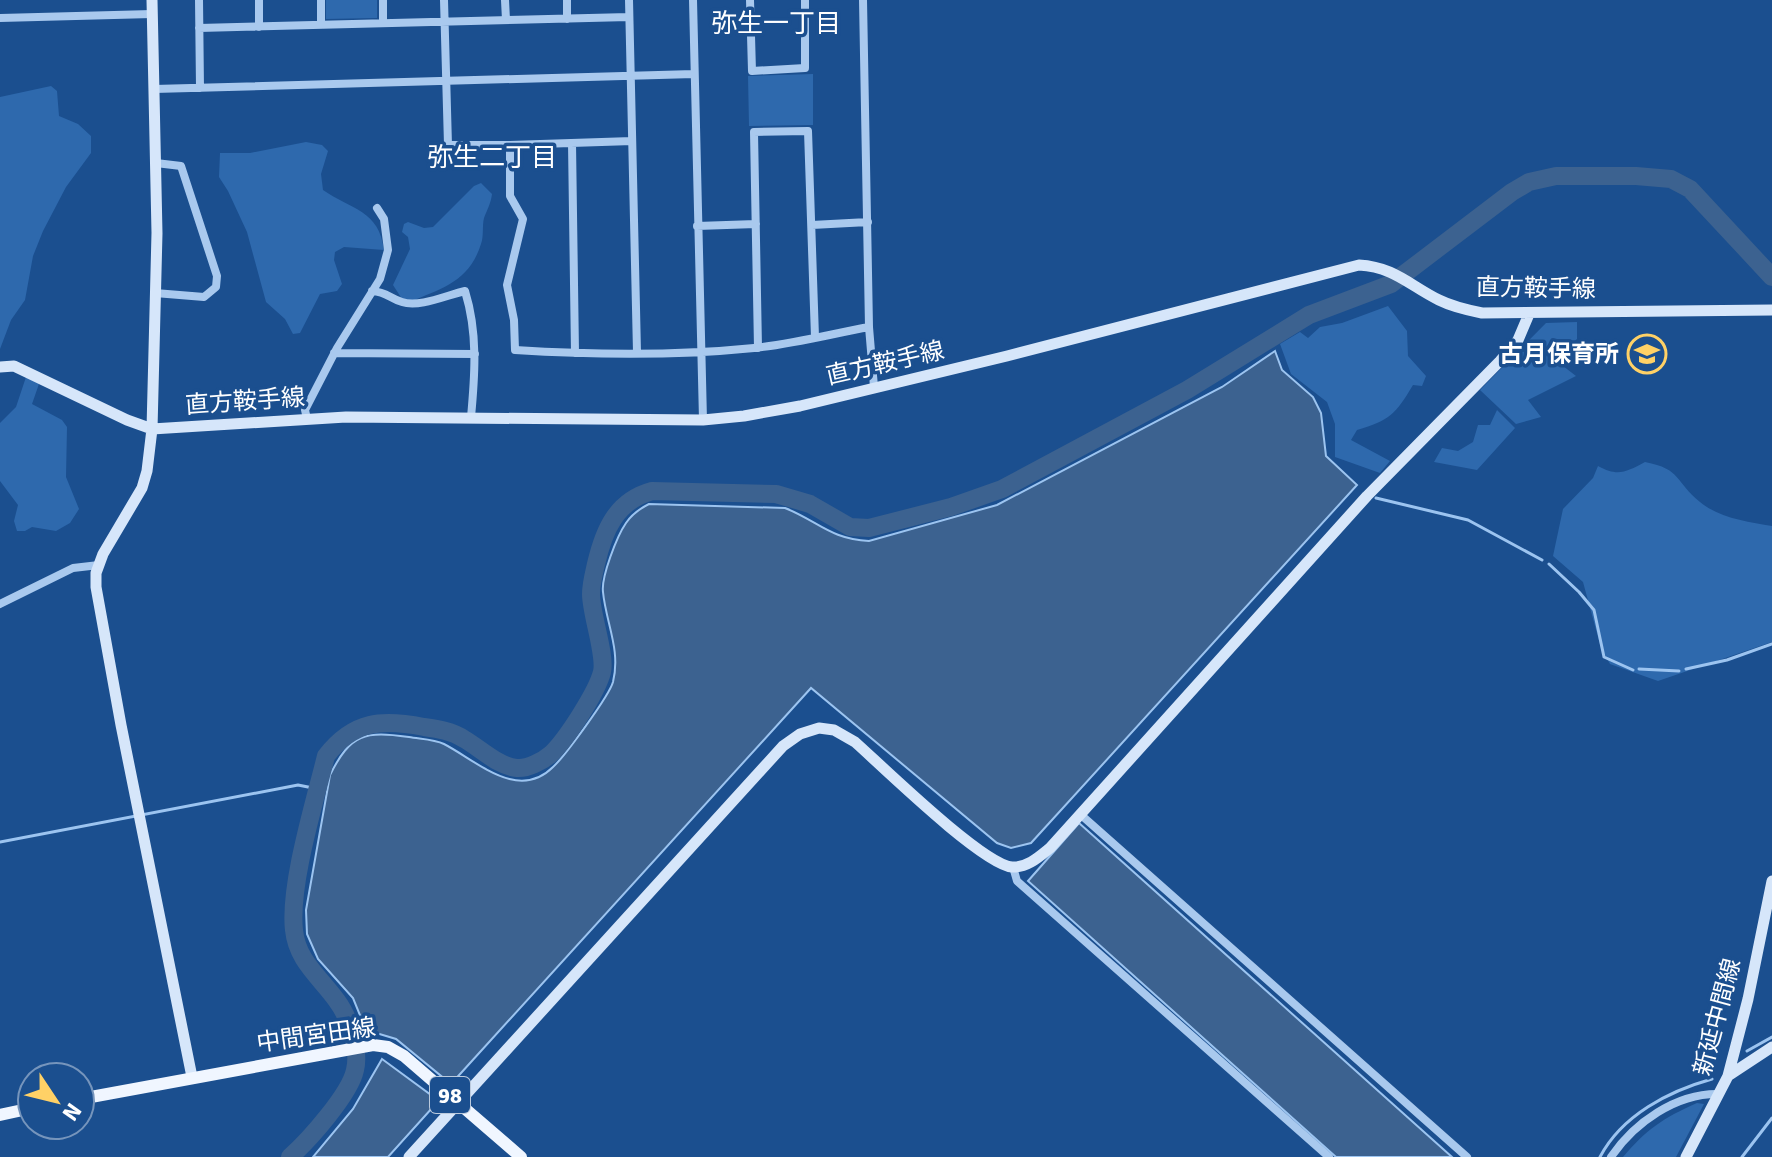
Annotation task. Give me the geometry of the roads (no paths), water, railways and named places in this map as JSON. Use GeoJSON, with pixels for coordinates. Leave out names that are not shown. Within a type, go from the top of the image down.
{"type":"FeatureCollection","features":[{"type":"Feature","properties":{"kind":"main road","name":"中間宮田線"},"geometry":{"type":"LineString","coordinates":[[96,1096],[307,1055],[373,1045],[388,1047],[404,1056],[521,1157]]}},
{"type":"Feature","properties":{"kind":"street"},"geometry":{"type":"LineString","coordinates":[[152,0],[156,163],[152,429],[142,488],[103,554],[96,587],[192,1077]]}},
{"type":"Feature","properties":{"kind":"street"},"geometry":{"type":"LineString","coordinates":[[199,0],[200,88]]}},
{"type":"Feature","properties":{"kind":"street"},"geometry":{"type":"LineString","coordinates":[[259,0],[259,27]]}},
{"type":"Feature","properties":{"kind":"street"},"geometry":{"type":"LineString","coordinates":[[321,0],[321,25]]}},
{"type":"Feature","properties":{"kind":"street"},"geometry":{"type":"LineString","coordinates":[[383,0],[383,23]]}},
{"type":"Feature","properties":{"kind":"street"},"geometry":{"type":"LineString","coordinates":[[444,0],[448,145],[632,141]]}},
{"type":"Feature","properties":{"kind":"street"},"geometry":{"type":"LineString","coordinates":[[505,0],[506,20]]}},
{"type":"Feature","properties":{"kind":"street"},"geometry":{"type":"LineString","coordinates":[[567,0],[567,19]]}},
{"type":"Feature","properties":{"kind":"street"},"geometry":{"type":"LineString","coordinates":[[629,0],[637,352]]}},
{"type":"Feature","properties":{"kind":"street"},"geometry":{"type":"LineString","coordinates":[[693,0],[703,420]]}},
{"type":"Feature","properties":{"kind":"street"},"geometry":{"type":"LineString","coordinates":[[750,0],[752,71],[805,68],[805,0]]}},
{"type":"Feature","properties":{"kind":"street"},"geometry":{"type":"LineString","coordinates":[[863,0],[869,327],[874,387]]}},
{"type":"Feature","properties":{"kind":"street"},"geometry":{"type":"LineString","coordinates":[[0,18],[152,14]]}},
{"type":"Feature","properties":{"kind":"street"},"geometry":{"type":"LineString","coordinates":[[199,28],[629,17]]}},
{"type":"Feature","properties":{"kind":"street"},"geometry":{"type":"LineString","coordinates":[[154,89],[694,74]]}},
{"type":"Feature","properties":{"kind":"street"},"geometry":{"type":"LineString","coordinates":[[758,348],[754,132],[808,131],[815,337]]}},
{"type":"Feature","properties":{"kind":"street"},"geometry":{"type":"LineString","coordinates":[[572,143],[575,353]]}},
{"type":"Feature","properties":{"kind":"street"},"geometry":{"type":"LineString","coordinates":[[510,145],[510,196],[523,219],[507,285],[514,320],[515,350],[702,352],[758,348],[869,327]]}},
{"type":"Feature","properties":{"kind":"street"},"geometry":{"type":"LineString","coordinates":[[155,293],[204,297],[216,287],[217,276],[181,166],[156,163]]}},
{"type":"Feature","properties":{"kind":"street"},"geometry":{"type":"LineString","coordinates":[[307,419],[305,410],[334,353],[380,279],[388,250],[384,219],[377,208]]}},
{"type":"Feature","properties":{"kind":"street"},"geometry":{"type":"LineString","coordinates":[[812,225],[868,222]]}},
{"type":"Feature","properties":{"kind":"street"},"geometry":{"type":"LineString","coordinates":[[697,226],[756,224]]}},
{"type":"Feature","properties":{"kind":"street","name":"直方鞍手線"},"geometry":{"type":"LineString","coordinates":[[0,367],[14,366],[152,429],[346,417],[703,420],[800,406],[1020,353],[1359,265],[1392,271],[1457,308],[1482,313],[1772,310]]}},
{"type":"Feature","properties":{"kind":"street"},"geometry":{"type":"LineString","coordinates":[[372,291],[386,292],[402,302],[414,304],[465,291],[471,311],[475,354],[471,417]]}},
{"type":"Feature","properties":{"kind":"street"},"geometry":{"type":"LineString","coordinates":[[409,1157],[746,786],[783,746],[800,734],[819,728],[834,730],[855,742],[983,854],[1013,867],[1033,862],[1367,496],[1500,361],[1518,340],[1529,314]]}},
{"type":"Feature","properties":{"kind":"street"},"geometry":{"type":"LineString","coordinates":[[334,353],[475,354]]}},
{"type":"Feature","properties":{"kind":"street"},"geometry":{"type":"LineString","coordinates":[[0,604],[73,568],[99,565]]}},
{"type":"Feature","properties":{"kind":"street"},"geometry":{"type":"LineString","coordinates":[[1080,814],[1467,1157]]}},
{"type":"Feature","properties":{"kind":"street"},"geometry":{"type":"LineString","coordinates":[[1013,867],[1017,881],[1329,1157]]}},
{"type":"Feature","properties":{"kind":"street","name":"新延中間線"},"geometry":{"type":"LineString","coordinates":[[1686,1157],[1728,1076],[1748,999],[1772,881]]}},
{"type":"Feature","properties":{"kind":"street"},"geometry":{"type":"LineString","coordinates":[[1728,1076],[1772,1047]]}},
{"type":"Feature","properties":{"kind":"street"},"geometry":{"type":"LineString","coordinates":[[1611,1157],[1646,1120],[1671,1104],[1708,1093],[1719,1094]]}},
{"type":"Feature","properties":{"kind":"waterway"},"geometry":{"type":"LineString","coordinates":[[290,1157],[337,1104],[352,1080],[356,1062],[355,1044],[346,1016],[304,960],[294,930],[293,911],[299,867],[326,756],[347,735],[382,723],[409,724],[450,732],[510,767],[530,766],[551,754],[580,715],[602,672],[591,590],[603,540],[614,518],[629,502],[652,491],[776,494],[810,504],[850,527],[869,528],[951,507],[1002,489],[1187,390],[1309,315],[1391,284],[1512,192],[1529,182],[1556,176],[1671,179],[1690,189],[1772,277]]}},
{"type":"Feature","properties":{"kind":"waterway"},"geometry":{"type":"LineString","coordinates":[[1376,498],[1468,520],[1542,560]]}},
{"type":"Feature","properties":{"kind":"waterway"},"geometry":{"type":"LineString","coordinates":[[1549,564],[1594,610],[1604,657],[1633,670]]}},
{"type":"Feature","properties":{"kind":"waterway"},"geometry":{"type":"LineString","coordinates":[[1686,669],[1727,660],[1772,644]]}},
{"type":"Feature","properties":{"kind":"waterway"},"geometry":{"type":"LineString","coordinates":[[1639,669],[1679,671]]}},
{"type":"Feature","properties":{"kind":"waterway"},"geometry":{"type":"LineString","coordinates":[[0,842],[298,785],[318,789]]}},
{"type":"Feature","properties":{"kind":"waterway"},"geometry":{"type":"LineString","coordinates":[[1747,1051],[1772,1037]]}},
{"type":"Feature","properties":{"kind":"waterway"},"geometry":{"type":"LineString","coordinates":[[1600,1157],[1621,1129],[1648,1107],[1679,1090],[1712,1079]]}},
{"type":"Feature","properties":{"kind":"waterway"},"geometry":{"type":"LineString","coordinates":[[1742,1157],[1772,1118]]}},
{"type":"Feature","properties":{"kind":"place","name":"古月保育所"},"geometry":{"type":"Point","coordinates":[1647,354]}},
{"type":"Feature","properties":{"kind":"district","name":"弥生一丁目"},"geometry":{"type":"Point","coordinates":[776,24]}},
{"type":"Feature","properties":{"kind":"district","name":"弥生二丁目"},"geometry":{"type":"Point","coordinates":[492,158]}}]}
